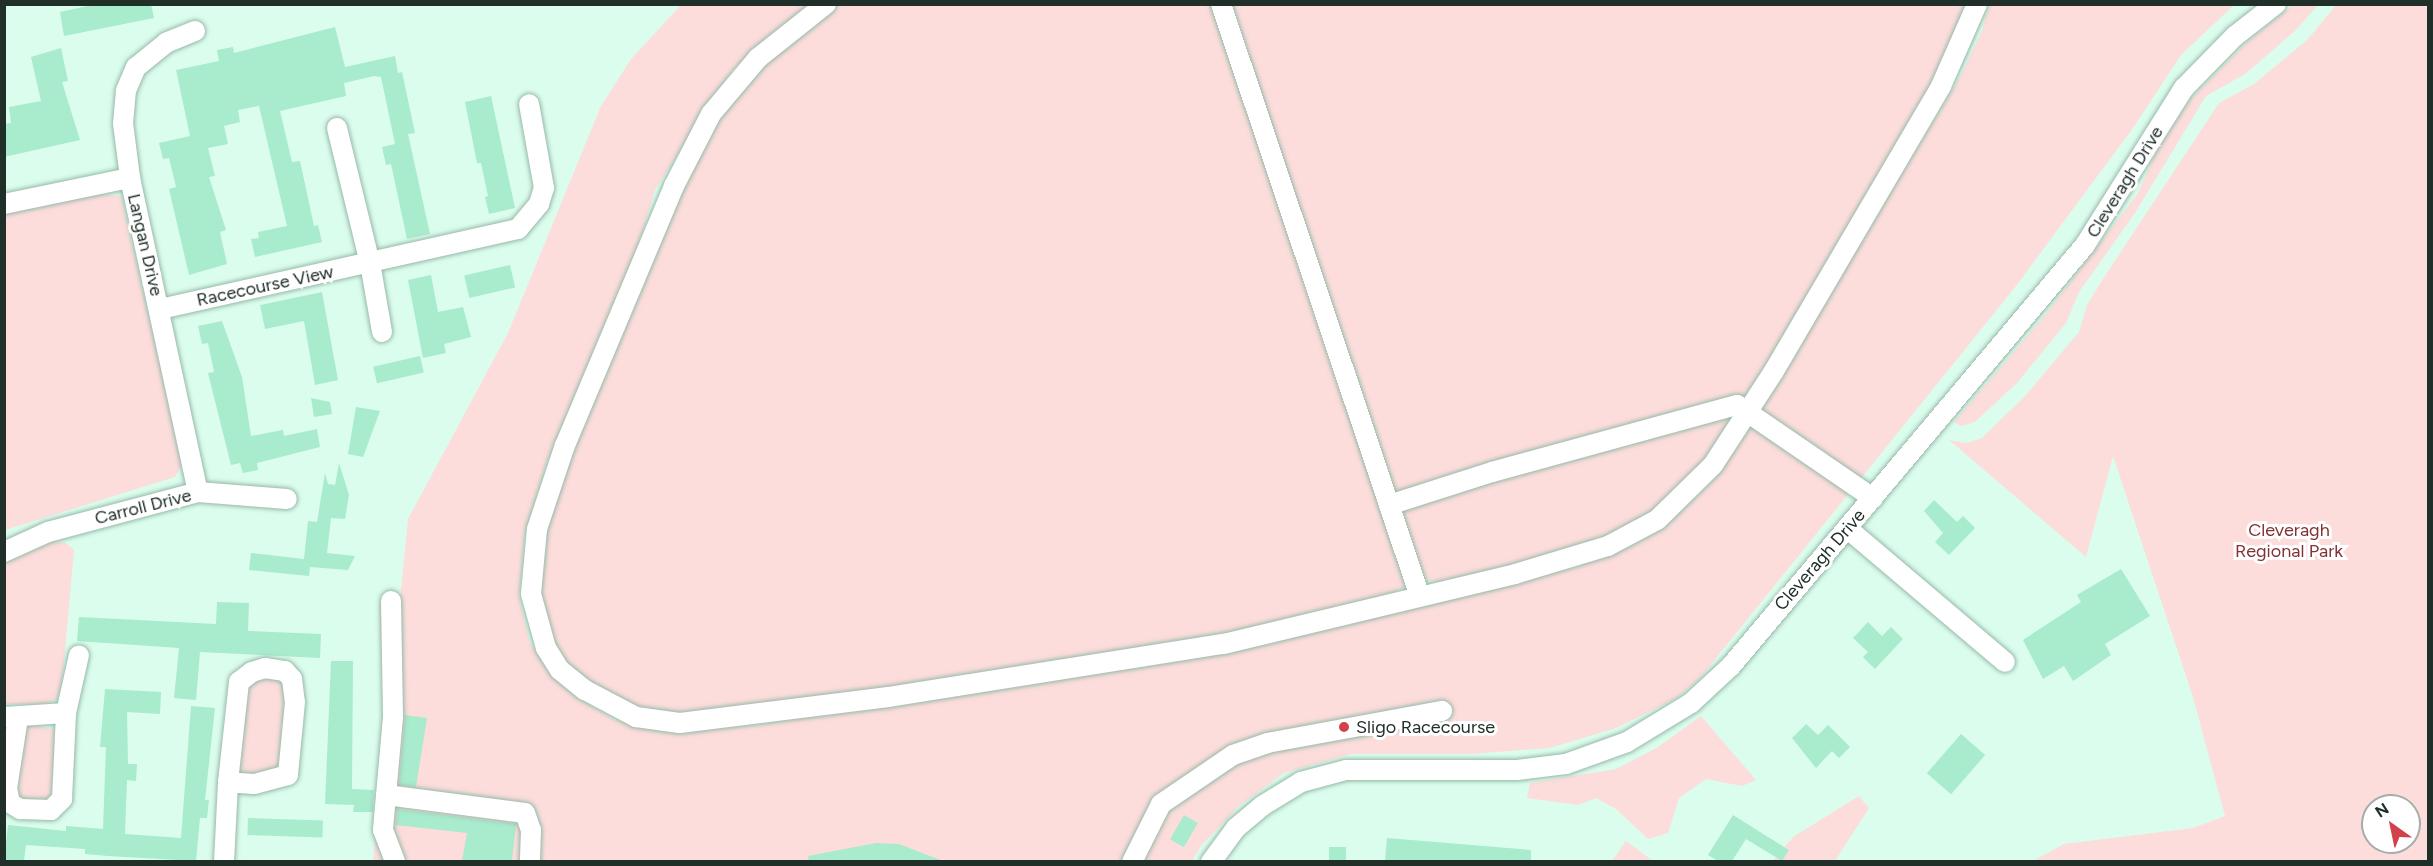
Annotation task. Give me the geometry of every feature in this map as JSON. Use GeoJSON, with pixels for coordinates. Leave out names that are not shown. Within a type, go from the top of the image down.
{"type":"FeatureCollection","features":[{"type":"Feature","properties":{"kind":"street"},"geometry":{"type":"LineString","coordinates":[[826,4],[758,58],[711,114],[674,186],[565,444],[537,529],[531,594],[546,648],[560,670],[585,690],[636,717],[680,723],[888,697],[1224,644],[1419,594],[1515,574],[1608,546],[1657,520],[1713,465],[1748,411],[1941,86],[1977,4]]}},
{"type":"Feature","properties":{"kind":"street"},"geometry":{"type":"LineString","coordinates":[[1221,4],[1419,594]]}},
{"type":"Feature","properties":{"kind":"street","name":"Cleveragh Drive"},"geometry":{"type":"LineString","coordinates":[[1211,861],[1236,828],[1262,806],[1302,782],[1346,770],[1566,764],[1627,742],[1691,703],[1731,666],[2085,246],[2184,88],[2235,36],[2276,4]]}},
{"type":"Feature","properties":{"kind":"street","name":"Langan Drive"},"geometry":{"type":"LineString","coordinates":[[195,31],[151,53],[136,67],[126,90],[123,123],[130,178],[198,492]]}},
{"type":"Feature","properties":{"kind":"street","name":"Racecourse View"},"geometry":{"type":"LineString","coordinates":[[160,309],[519,229],[539,204],[544,188],[529,104]]}},
{"type":"Feature","properties":{"kind":"street"},"geometry":{"type":"LineString","coordinates":[[337,128],[370,263],[382,332]]}},
{"type":"Feature","properties":{"kind":"street"},"geometry":{"type":"LineString","coordinates":[[4,204],[130,178]]}},
{"type":"Feature","properties":{"kind":"street"},"geometry":{"type":"LineString","coordinates":[[1389,505],[1737,405],[1873,498]]}},
{"type":"Feature","properties":{"kind":"street","name":"Carroll Drive"},"geometry":{"type":"LineString","coordinates":[[4,552],[48,532],[198,492],[287,499]]}},
{"type":"Feature","properties":{"kind":"street"},"geometry":{"type":"LineString","coordinates":[[1847,528],[2005,662]]}},
{"type":"Feature","properties":{"kind":"street"},"geometry":{"type":"LineString","coordinates":[[391,601],[393,717],[383,830],[395,861]]}},
{"type":"Feature","properties":{"kind":"street"},"geometry":{"type":"LineString","coordinates":[[66,712],[11,717],[7,788],[10,803],[20,809],[51,810],[62,799],[66,712],[79,655]]}},
{"type":"Feature","properties":{"kind":"street"},"geometry":{"type":"LineString","coordinates":[[224,861],[228,782],[239,682],[252,672],[265,668],[285,671],[292,679],[294,702],[288,775],[255,784],[228,782]]}},
{"type":"Feature","properties":{"kind":"street"},"geometry":{"type":"LineString","coordinates":[[1132,861],[1161,804],[1233,755],[1267,743],[1442,711]]}},
{"type":"Feature","properties":{"kind":"street"},"geometry":{"type":"LineString","coordinates":[[386,795],[525,813],[531,830],[530,861]]}},
{"type":"Feature","properties":{"kind":"green space","name":"Sligo Racecourse"},"geometry":{"type":"Polygon","coordinates":[[[681,5],[808,5],[733,69],[655,190],[628,280],[548,459],[525,533],[519,597],[530,643],[555,677],[575,696],[615,720],[663,732],[758,725],[1446,598],[1577,567],[1631,546],[1665,527],[1712,481],[1769,397],[1897,174],[1920,144],[1962,73],[1982,31],[1989,5],[2234,5],[2181,55],[2133,128],[2016,286],[1700,678],[1677,698],[1616,728],[1550,748],[1470,754],[1351,754],[1284,773],[1239,806],[1201,846],[1192,861],[373,862],[384,737],[379,603],[400,599],[408,519],[508,333],[601,106],[631,59],[681,5]]]}},
{"type":"Feature","properties":{"kind":"green space"},"geometry":{"type":"Polygon","coordinates":[[[835,5],[1972,5],[1939,84],[1707,466],[1654,517],[1606,543],[1444,584],[1424,579],[1375,600],[1240,636],[682,720],[618,703],[559,662],[536,591],[551,503],[695,155],[732,96],[764,60],[835,5]]]}},
{"type":"Feature","properties":{"kind":"green space"},"geometry":{"type":"Polygon","coordinates":[[[2293,5],[2318,5],[2295,31],[2245,74],[2206,96],[2135,213],[2079,292],[2066,323],[2017,383],[1975,422],[1961,426],[1954,422],[2046,314],[2138,193],[2156,152],[2189,101],[2247,42],[2293,5]]]}},
{"type":"Feature","properties":{"kind":"green space","name":"Cleveragh Regional Park"},"geometry":{"type":"Polygon","coordinates":[[[2336,5],[2428,5],[2428,861],[2033,861],[2064,844],[2193,828],[2225,816],[2193,697],[2113,456],[2086,557],[1949,440],[1966,443],[1982,438],[2026,395],[2079,332],[2087,305],[2101,282],[2219,103],[2254,84],[2307,40],[2336,5]]]}},
{"type":"Feature","properties":{"kind":"green space"},"geometry":{"type":"Polygon","coordinates":[[[96,194],[121,196],[183,463],[175,477],[5,530],[4,213],[96,194]]]}},
{"type":"Feature","properties":{"kind":"green space"},"geometry":{"type":"Polygon","coordinates":[[[52,541],[66,543],[74,550],[62,685],[57,699],[43,705],[5,704],[5,563],[52,541]]]}},
{"type":"Feature","properties":{"kind":"green space"},"geometry":{"type":"Polygon","coordinates":[[[272,677],[283,684],[287,696],[284,768],[272,776],[242,774],[239,769],[244,687],[254,679],[272,677]]]}},
{"type":"Feature","properties":{"kind":"green space"},"geometry":{"type":"Polygon","coordinates":[[[1701,716],[1756,780],[1742,786],[1706,779],[1679,798],[1668,833],[1648,839],[1616,809],[1596,798],[1578,805],[1527,798],[1530,783],[1616,769],[1658,747],[1701,716]]]}},
{"type":"Feature","properties":{"kind":"green space"},"geometry":{"type":"Polygon","coordinates":[[[27,724],[57,730],[54,797],[48,803],[26,802],[17,797],[23,732],[27,724]]]}},
{"type":"Feature","properties":{"kind":"green space"},"geometry":{"type":"Polygon","coordinates":[[[1859,796],[1869,808],[1835,861],[1772,862],[1793,837],[1859,796]]]}},
{"type":"Feature","properties":{"kind":"green space"},"geometry":{"type":"Polygon","coordinates":[[[1626,841],[1653,861],[1612,861],[1626,841]]]}},
{"type":"Feature","properties":{"kind":"building"},"geometry":{"type":"Polygon","coordinates":[[[97,4],[151,4],[154,18],[64,36],[60,12],[97,4]]]}},
{"type":"Feature","properties":{"kind":"building"},"geometry":{"type":"Polygon","coordinates":[[[335,27],[345,67],[395,56],[398,73],[402,72],[415,133],[408,134],[430,234],[407,239],[391,164],[386,165],[382,147],[395,144],[381,77],[374,76],[344,83],[346,96],[280,111],[292,162],[300,161],[314,226],[318,225],[322,242],[255,257],[251,239],[259,238],[258,232],[287,226],[259,106],[238,110],[240,122],[224,126],[228,144],[208,148],[215,176],[209,177],[226,230],[220,232],[227,264],[189,275],[169,189],[176,187],[169,158],[163,159],[159,143],[190,136],[176,70],[219,61],[217,50],[233,47],[234,53],[335,27]]]}},
{"type":"Feature","properties":{"kind":"building"},"geometry":{"type":"Polygon","coordinates":[[[61,48],[68,81],[62,82],[80,140],[4,157],[4,124],[11,123],[9,107],[41,101],[31,57],[61,48]]]}},
{"type":"Feature","properties":{"kind":"building"},"geometry":{"type":"Polygon","coordinates":[[[491,96],[515,208],[489,214],[485,197],[488,196],[481,163],[477,163],[465,102],[491,96]]]}},
{"type":"Feature","properties":{"kind":"building"},"geometry":{"type":"Polygon","coordinates":[[[510,265],[515,287],[469,298],[464,276],[510,265]]]}},
{"type":"Feature","properties":{"kind":"building"},"geometry":{"type":"Polygon","coordinates":[[[431,275],[438,312],[463,307],[471,337],[444,344],[446,353],[423,358],[408,280],[431,275]]]}},
{"type":"Feature","properties":{"kind":"building"},"geometry":{"type":"Polygon","coordinates":[[[322,292],[338,380],[315,385],[304,321],[265,329],[260,305],[322,292]]]}},
{"type":"Feature","properties":{"kind":"building"},"geometry":{"type":"Polygon","coordinates":[[[222,321],[242,377],[251,436],[283,430],[284,436],[317,429],[320,447],[257,463],[258,470],[243,473],[240,463],[231,465],[208,373],[214,372],[208,343],[202,344],[198,326],[222,321]]]}},
{"type":"Feature","properties":{"kind":"building"},"geometry":{"type":"Polygon","coordinates":[[[420,356],[424,373],[377,383],[373,367],[420,356]]]}},
{"type":"Feature","properties":{"kind":"building"},"geometry":{"type":"Polygon","coordinates":[[[311,398],[330,402],[332,414],[314,417],[311,398]]]}},
{"type":"Feature","properties":{"kind":"building"},"geometry":{"type":"Polygon","coordinates":[[[356,407],[380,411],[363,457],[348,454],[356,407]]]}},
{"type":"Feature","properties":{"kind":"building"},"geometry":{"type":"Polygon","coordinates":[[[339,463],[349,495],[345,519],[331,518],[327,553],[355,556],[348,570],[310,567],[309,576],[249,570],[251,553],[304,559],[308,521],[317,522],[325,473],[328,484],[335,485],[334,491],[339,463]]]}},
{"type":"Feature","properties":{"kind":"building"},"geometry":{"type":"Polygon","coordinates":[[[1934,500],[1957,522],[1963,516],[1975,528],[1949,555],[1935,542],[1943,533],[1924,511],[1934,500]]]}},
{"type":"Feature","properties":{"kind":"building"},"geometry":{"type":"Polygon","coordinates":[[[2121,569],[2150,616],[2105,644],[2111,655],[2073,681],[2064,666],[2043,679],[2023,640],[2081,602],[2077,595],[2121,569]]]}},
{"type":"Feature","properties":{"kind":"building"},"geometry":{"type":"Polygon","coordinates":[[[217,602],[249,603],[248,631],[321,634],[320,658],[200,652],[196,700],[174,698],[179,648],[77,641],[79,617],[216,624],[217,602]]]}},
{"type":"Feature","properties":{"kind":"building"},"geometry":{"type":"Polygon","coordinates":[[[1868,622],[1882,636],[1891,627],[1903,639],[1875,669],[1863,657],[1868,652],[1853,638],[1868,622]]]}},
{"type":"Feature","properties":{"kind":"building"},"geometry":{"type":"Polygon","coordinates":[[[331,661],[353,661],[352,789],[374,790],[373,812],[353,812],[354,805],[325,804],[331,661]]]}},
{"type":"Feature","properties":{"kind":"building"},"geometry":{"type":"Polygon","coordinates":[[[105,689],[161,692],[160,714],[127,712],[128,764],[137,764],[136,781],[127,780],[125,834],[181,838],[191,706],[215,708],[205,800],[209,800],[207,818],[200,818],[196,861],[85,854],[85,849],[26,845],[24,861],[4,861],[8,825],[66,831],[66,826],[103,829],[106,747],[100,747],[105,689]]]}},
{"type":"Feature","properties":{"kind":"building"},"geometry":{"type":"Polygon","coordinates":[[[405,715],[427,718],[416,787],[399,785],[405,715]]]}},
{"type":"Feature","properties":{"kind":"building"},"geometry":{"type":"Polygon","coordinates":[[[1806,724],[1818,735],[1828,725],[1850,747],[1839,758],[1832,751],[1816,768],[1792,738],[1806,724]]]}},
{"type":"Feature","properties":{"kind":"building"},"geometry":{"type":"Polygon","coordinates":[[[1961,734],[1985,755],[1951,794],[1927,773],[1961,734]]]}},
{"type":"Feature","properties":{"kind":"building"},"geometry":{"type":"Polygon","coordinates":[[[397,809],[516,824],[512,861],[462,861],[467,833],[396,825],[397,809]]]}},
{"type":"Feature","properties":{"kind":"building"},"geometry":{"type":"Polygon","coordinates":[[[1184,815],[1198,823],[1184,847],[1170,839],[1184,815]]]}},
{"type":"Feature","properties":{"kind":"building"},"geometry":{"type":"Polygon","coordinates":[[[1733,815],[1789,850],[1782,861],[1746,839],[1732,861],[1718,861],[1708,855],[1733,815]]]}},
{"type":"Feature","properties":{"kind":"building"},"geometry":{"type":"Polygon","coordinates":[[[248,818],[323,821],[322,838],[247,835],[248,818]]]}},
{"type":"Feature","properties":{"kind":"building"},"geometry":{"type":"Polygon","coordinates":[[[1387,838],[1531,850],[1531,861],[1385,861],[1387,838]]]}},
{"type":"Feature","properties":{"kind":"building"},"geometry":{"type":"Polygon","coordinates":[[[876,843],[899,844],[943,861],[809,861],[808,856],[876,843]]]}},
{"type":"Feature","properties":{"kind":"building"},"geometry":{"type":"Polygon","coordinates":[[[1329,847],[1346,847],[1346,861],[1329,861],[1329,847]]]}},
{"type":"Feature","properties":{"kind":"place","name":"Sligo Racecourse"},"geometry":{"type":"Point","coordinates":[1344,727]}}]}
